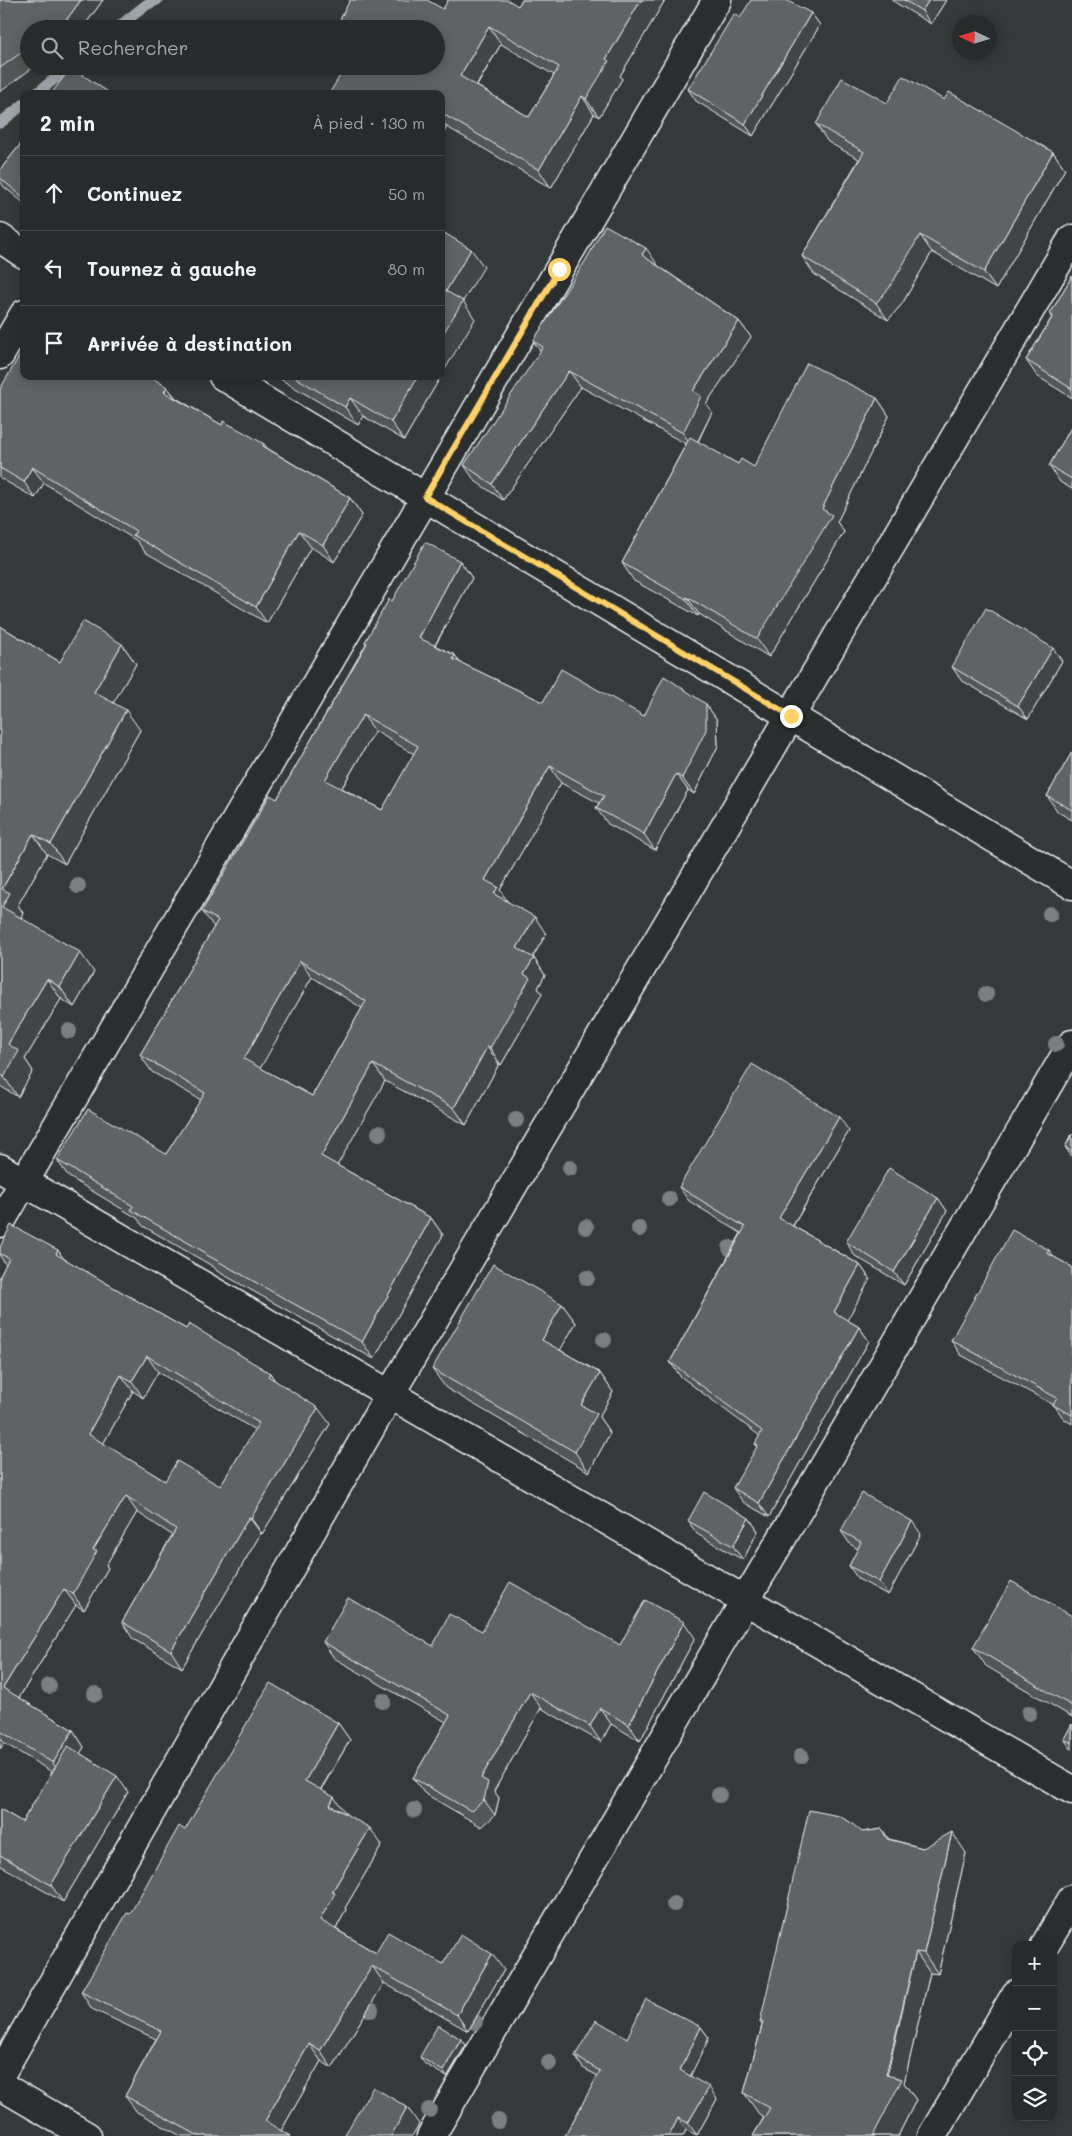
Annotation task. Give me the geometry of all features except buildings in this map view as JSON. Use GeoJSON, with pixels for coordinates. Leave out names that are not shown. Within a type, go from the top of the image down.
{"type":"FeatureCollection","features":[{"type":"Feature","properties":{"kind":"street"},"geometry":{"type":"LineString","coordinates":[[0,1223],[716,0]]}},
{"type":"Feature","properties":{"kind":"street"},"geometry":{"type":"LineString","coordinates":[[0,238],[20,251]]}},
{"type":"Feature","properties":{"kind":"street"},"geometry":{"type":"LineString","coordinates":[[0,2075],[390,1394],[1072,239]]}},
{"type":"Feature","properties":{"kind":"street"},"geometry":{"type":"LineString","coordinates":[[0,355],[20,321]]}},
{"type":"Feature","properties":{"kind":"street"},"geometry":{"type":"LineString","coordinates":[[230,380],[1072,885]]}},
{"type":"Feature","properties":{"kind":"street"},"geometry":{"type":"LineString","coordinates":[[431,2136],[1072,1044]]}},
{"type":"Feature","properties":{"kind":"street"},"geometry":{"type":"LineString","coordinates":[[0,1168],[1072,1790]]}},
{"type":"Feature","properties":{"kind":"street"},"geometry":{"type":"LineString","coordinates":[[1047,1941],[1072,1899]]}},
{"type":"Feature","properties":{"kind":"street"},"geometry":{"type":"LineString","coordinates":[[932,2136],[1012,2001]]}},
{"type":"Feature","properties":{"kind":"street"},"geometry":{"type":"LineString","coordinates":[[0,2085],[87,2136]]}},
{"type":"Feature","properties":{"kind":"waterway"},"geometry":{"type":"LineString","coordinates":[[127,20],[146,5],[157,0]]}},
{"type":"Feature","properties":{"kind":"waterway"},"geometry":{"type":"LineString","coordinates":[[41,90],[59,75]]}},
{"type":"Feature","properties":{"kind":"waterway"},"geometry":{"type":"LineString","coordinates":[[0,123],[20,107]]}},
{"type":"Feature","properties":{"kind":"route"},"geometry":{"type":"LineString","coordinates":[[559,269],[425,497],[791,716]]}}]}
